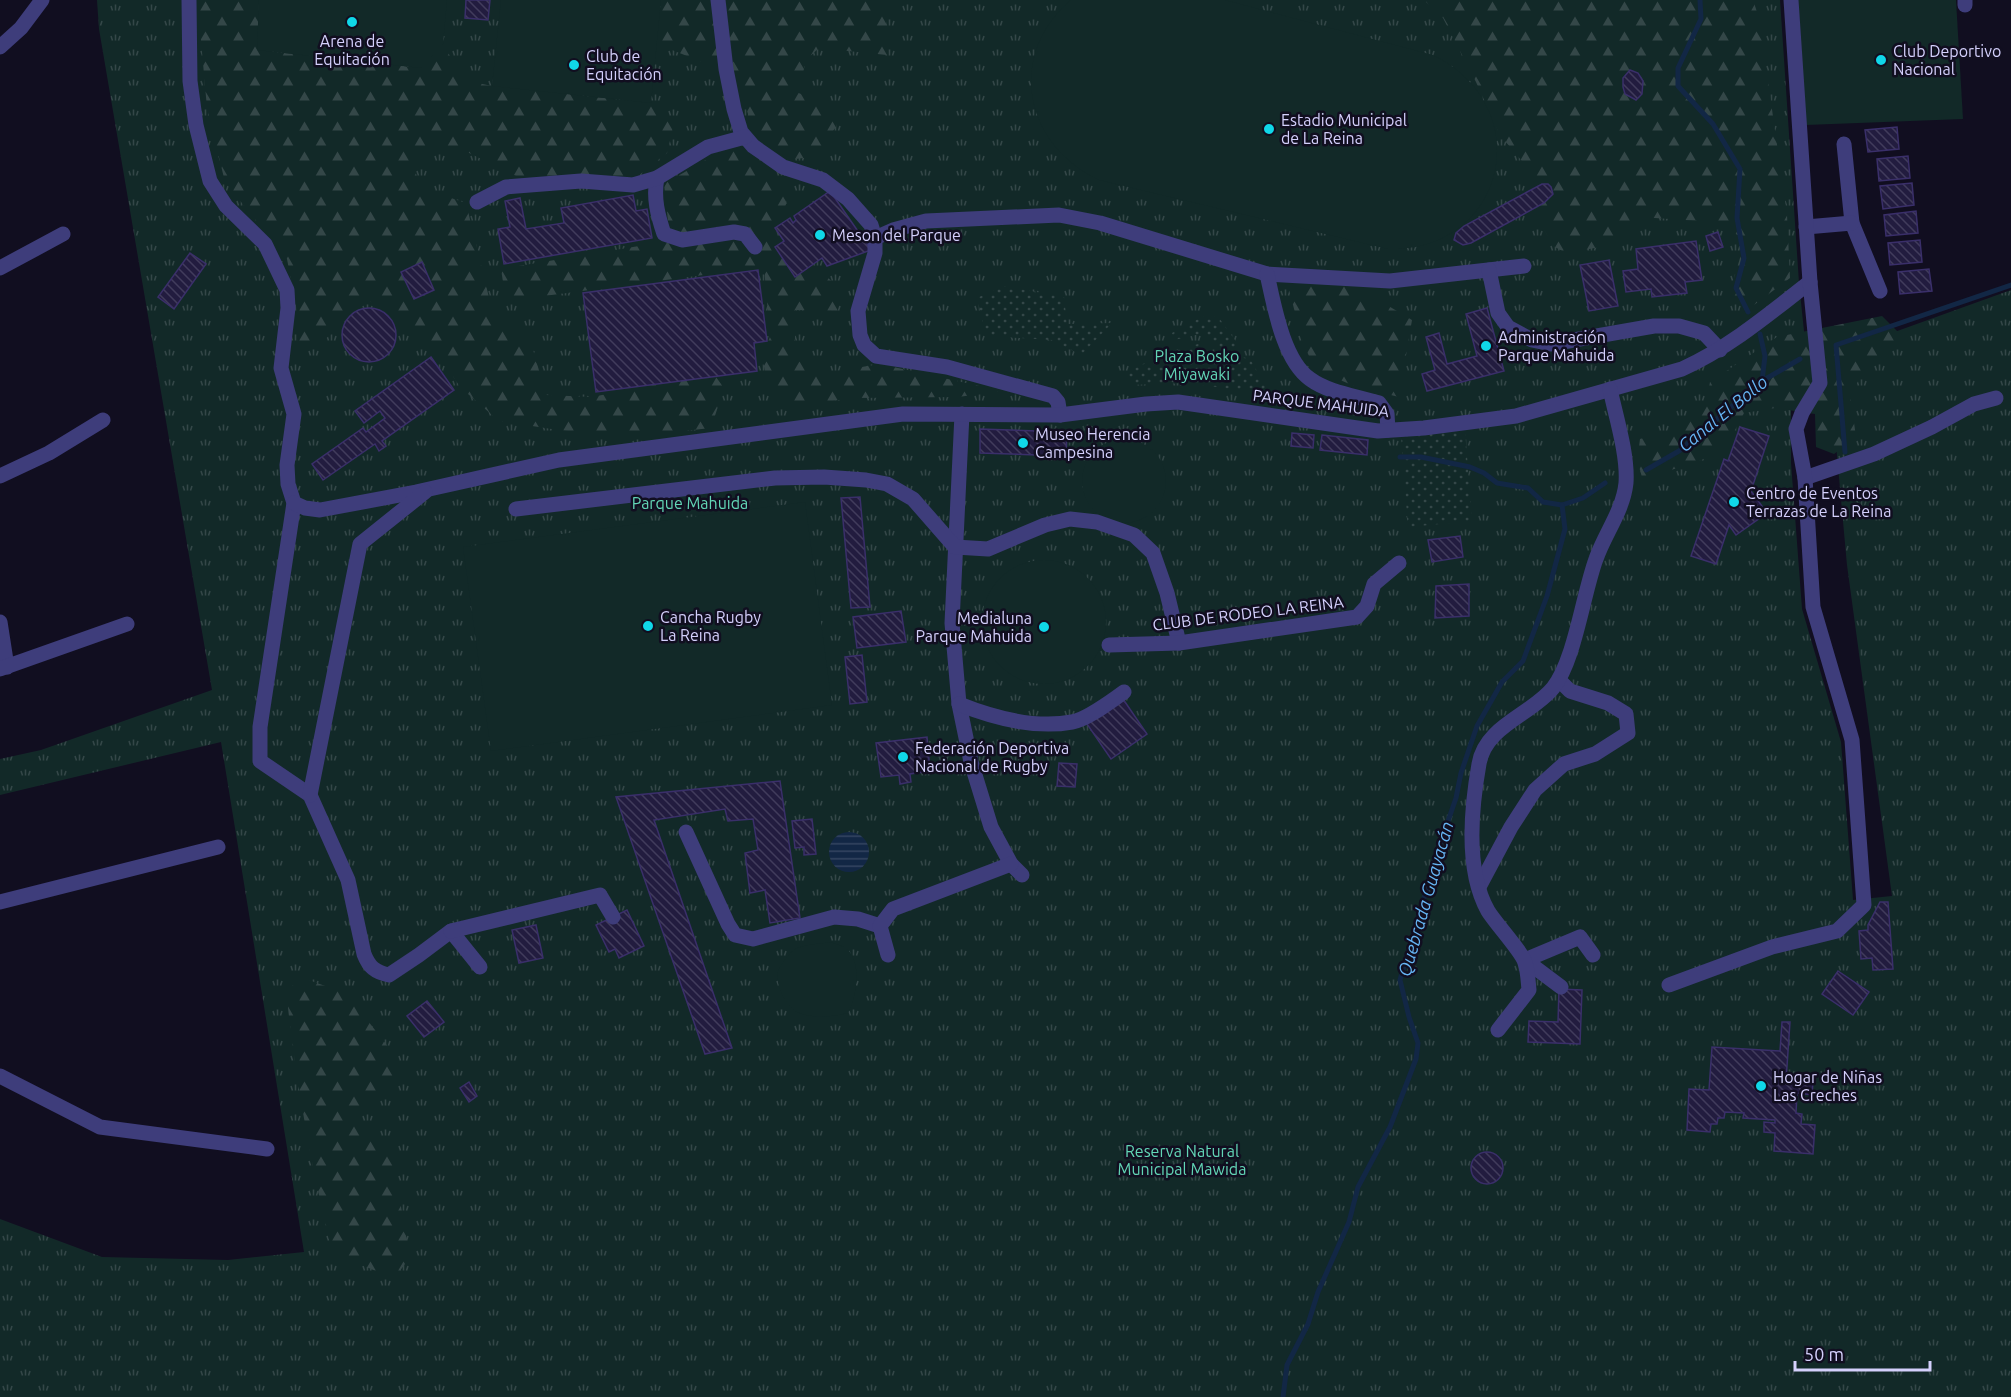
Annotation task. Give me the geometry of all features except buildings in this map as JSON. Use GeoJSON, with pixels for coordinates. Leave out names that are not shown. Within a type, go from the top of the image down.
{"type":"FeatureCollection","features":[{"type":"Feature","properties":{"kind":"street"},"geometry":{"type":"LineString","coordinates":[[0,47],[21,28],[42,0]]}},
{"type":"Feature","properties":{"kind":"street"},"geometry":{"type":"LineString","coordinates":[[189,0],[189,81],[196,125],[210,180],[226,206],[264,244],[287,290],[288,308],[281,368],[294,414],[287,465],[288,484],[294,503],[260,727],[260,761],[310,795],[348,880],[364,954],[369,965],[378,972],[388,975],[451,931],[600,896],[613,917]]}},
{"type":"Feature","properties":{"kind":"street"},"geometry":{"type":"LineString","coordinates":[[718,0],[726,69],[741,132],[753,146],[783,166],[823,180],[849,200],[871,225],[875,238],[875,254],[858,311],[860,335],[864,345],[876,356],[947,367],[1053,396],[1058,402],[1060,415]]}},
{"type":"Feature","properties":{"kind":"street"},"geometry":{"type":"LineString","coordinates":[[1669,985],[1772,947],[1837,931],[1864,905],[1852,740],[1813,607],[1805,478],[1797,429],[1802,413],[1820,383],[1810,282],[1791,0]]}},
{"type":"Feature","properties":{"kind":"street"},"geometry":{"type":"LineString","coordinates":[[477,202],[506,187],[581,181],[633,185],[657,178],[708,147],[745,136]]}},
{"type":"Feature","properties":{"kind":"street"},"geometry":{"type":"LineString","coordinates":[[1844,144],[1852,223],[1880,291]]}},
{"type":"Feature","properties":{"kind":"street"},"geometry":{"type":"LineString","coordinates":[[657,178],[654,191],[664,234],[682,240],[734,232],[745,234],[755,247]]}},
{"type":"Feature","properties":{"kind":"street"},"geometry":{"type":"LineString","coordinates":[[875,238],[926,221],[1059,215],[1100,223],[1267,274],[1390,281],[1524,266]]}},
{"type":"Feature","properties":{"kind":"street"},"geometry":{"type":"LineString","coordinates":[[1806,227],[1852,223]]}},
{"type":"Feature","properties":{"kind":"street"},"geometry":{"type":"LineString","coordinates":[[0,268],[63,234]]}},
{"type":"Feature","properties":{"kind":"street"},"geometry":{"type":"LineString","coordinates":[[1489,270],[1498,313],[1508,327],[1532,340],[1551,344],[1654,326],[1679,326],[1704,333],[1720,350]]}},
{"type":"Feature","properties":{"kind":"street"},"geometry":{"type":"LineString","coordinates":[[1267,274],[1274,307],[1294,363],[1310,380],[1337,391],[1380,403],[1386,414],[1388,430]]}},
{"type":"Feature","properties":{"kind":"street","name":"PARQUE MAHUIDA"},"geometry":{"type":"LineString","coordinates":[[294,503],[305,508],[320,510],[427,490],[559,460],[903,414],[1060,415],[1178,402],[1378,431],[1424,428],[1516,416],[1682,369],[1720,350],[1810,282]]}},
{"type":"Feature","properties":{"kind":"street"},"geometry":{"type":"LineString","coordinates":[[1561,987],[1525,960],[1497,927],[1486,908],[1472,859],[1474,804],[1482,748],[1492,737],[1551,691],[1559,680],[1573,641],[1596,558],[1619,508],[1626,484],[1626,466],[1610,389]]}},
{"type":"Feature","properties":{"kind":"street"},"geometry":{"type":"LineString","coordinates":[[1805,478],[1874,454],[1932,428],[1974,404],[1996,398]]}},
{"type":"Feature","properties":{"kind":"street"},"geometry":{"type":"LineString","coordinates":[[880,926],[893,909],[1016,870],[991,827],[971,762],[959,704],[952,623],[962,414]]}},
{"type":"Feature","properties":{"kind":"street"},"geometry":{"type":"LineString","coordinates":[[0,476],[49,453],[103,420]]}},
{"type":"Feature","properties":{"kind":"street"},"geometry":{"type":"LineString","coordinates":[[516,509],[775,478],[824,477],[887,484],[913,499],[956,547],[988,549],[1045,525],[1070,519],[1097,522],[1134,536],[1152,553],[1167,592],[1179,643]]}},
{"type":"Feature","properties":{"kind":"street"},"geometry":{"type":"LineString","coordinates":[[310,795],[360,544],[427,490]]}},
{"type":"Feature","properties":{"kind":"street","name":"CLUB DE RODEO LA REINA"},"geometry":{"type":"LineString","coordinates":[[1109,645],[1179,643],[1357,617],[1367,606],[1374,584],[1399,563]]}},
{"type":"Feature","properties":{"kind":"street"},"geometry":{"type":"LineString","coordinates":[[0,622],[4,668],[127,624]]}},
{"type":"Feature","properties":{"kind":"street"},"geometry":{"type":"LineString","coordinates":[[1479,887],[1511,827],[1535,790],[1564,764],[1595,754],[1628,733],[1626,714],[1608,704],[1570,691],[1559,680]]}},
{"type":"Feature","properties":{"kind":"street"},"geometry":{"type":"LineString","coordinates":[[959,704],[992,716],[1029,723],[1074,722],[1124,692]]}},
{"type":"Feature","properties":{"kind":"street"},"geometry":{"type":"LineString","coordinates":[[686,832],[728,924],[735,934],[753,939],[834,917],[858,919],[880,926]]}},
{"type":"Feature","properties":{"kind":"street"},"geometry":{"type":"LineString","coordinates":[[0,902],[218,847]]}},
{"type":"Feature","properties":{"kind":"street"},"geometry":{"type":"LineString","coordinates":[[880,926],[888,955]]}},
{"type":"Feature","properties":{"kind":"street"},"geometry":{"type":"LineString","coordinates":[[451,931],[480,968]]}},
{"type":"Feature","properties":{"kind":"street"},"geometry":{"type":"LineString","coordinates":[[1525,960],[1580,937],[1593,956]]}},
{"type":"Feature","properties":{"kind":"street"},"geometry":{"type":"LineString","coordinates":[[1498,1030],[1529,990],[1525,960]]}},
{"type":"Feature","properties":{"kind":"street"},"geometry":{"type":"LineString","coordinates":[[0,1076],[100,1127],[267,1149]]}},
{"type":"Feature","properties":{"kind":"green space","name":"Parque Mahuida"},"geometry":{"type":"Polygon","coordinates":[[[97,0],[1780,0],[1799,283],[1809,380],[1791,410],[1791,463],[1802,609],[1841,742],[1853,900],[1892,896],[1847,565],[1828,356],[2011,290],[2011,1397],[0,1397],[0,1219],[102,1257],[228,1260],[304,1252],[221,742],[0,795],[0,759],[41,750],[212,690],[99,29],[97,0]]]}},
{"type":"Feature","properties":{"kind":"green space"},"geometry":{"type":"Polygon","coordinates":[[[200,0],[259,0],[257,50],[420,68],[443,44],[464,80],[492,86],[651,103],[675,120],[667,153],[638,176],[516,176],[463,150],[428,149],[413,165],[421,188],[466,203],[493,314],[532,346],[546,395],[592,397],[713,373],[724,388],[711,428],[628,437],[499,421],[460,387],[425,333],[406,325],[368,300],[346,312],[330,335],[316,347],[298,346],[297,311],[287,259],[225,182],[207,108],[199,18],[200,0]]]}},
{"type":"Feature","properties":{"kind":"green space","name":"Arena de Equitación"},"geometry":{"type":"Polygon","coordinates":[[[259,0],[447,0],[443,44],[421,68],[257,50],[259,0]]]}},
{"type":"Feature","properties":{"kind":"green space","name":"Club de Equitación"},"geometry":{"type":"Polygon","coordinates":[[[501,0],[661,0],[651,103],[492,86],[501,0]]]}},
{"type":"Feature","properties":{"kind":"green space"},"geometry":{"type":"Polygon","coordinates":[[[661,0],[886,0],[887,55],[819,48],[807,59],[796,92],[840,109],[836,127],[813,157],[786,160],[756,140],[744,101],[732,74],[657,44],[661,0]]]}},
{"type":"Feature","properties":{"kind":"green space","name":"Estadio Municipal de La Reina"},"geometry":{"type":"Polygon","coordinates":[[[1071,0],[1225,0],[1433,55],[1466,78],[1487,108],[1496,140],[1494,173],[1482,203],[1460,227],[1428,244],[1388,249],[1099,180],[1074,164],[1054,145],[1040,122],[1032,98],[1032,72],[1037,46],[1050,22],[1071,0]]]}},
{"type":"Feature","properties":{"kind":"green space"},"geometry":{"type":"Polygon","coordinates":[[[1424,0],[1753,0],[1759,18],[1787,215],[1790,278],[1754,305],[1744,307],[1730,292],[1740,258],[1741,237],[1715,222],[1640,217],[1612,245],[1566,253],[1553,246],[1539,219],[1531,172],[1500,135],[1443,18],[1424,0]]]}},
{"type":"Feature","properties":{"kind":"green space","name":"Club Deportivo Nacional"},"geometry":{"type":"Polygon","coordinates":[[[1798,0],[1956,0],[1963,119],[1806,125],[1798,0]]]}},
{"type":"Feature","properties":{"kind":"green space"},"geometry":{"type":"Polygon","coordinates":[[[742,147],[780,180],[787,203],[780,211],[774,238],[794,263],[818,269],[836,285],[838,311],[795,310],[795,341],[799,361],[819,374],[880,364],[1002,391],[958,397],[852,398],[807,405],[789,401],[767,383],[762,355],[770,337],[764,267],[506,301],[501,269],[657,243],[668,221],[664,184],[716,154],[742,147]]]}},
{"type":"Feature","properties":{"kind":"green space"},"geometry":{"type":"Polygon","coordinates":[[[1287,282],[1355,286],[1412,320],[1399,397],[1354,386],[1315,369],[1303,343],[1287,282]]]}},
{"type":"Feature","properties":{"kind":"green space"},"geometry":{"type":"Polygon","coordinates":[[[1003,286],[1064,297],[1067,324],[1112,323],[1081,355],[1052,340],[986,336],[977,298],[1003,286]]]}},
{"type":"Feature","properties":{"kind":"green space"},"geometry":{"type":"Polygon","coordinates":[[[1882,316],[1901,335],[1871,361],[1850,394],[1856,437],[1834,454],[1816,447],[1815,414],[1775,408],[1744,413],[1725,449],[1695,463],[1643,478],[1637,462],[1640,439],[1667,431],[1706,404],[1710,382],[1777,337],[1882,316]]]}},
{"type":"Feature","properties":{"kind":"green space"},"geometry":{"type":"Polygon","coordinates":[[[1202,317],[1219,318],[1240,347],[1237,350],[1222,348],[1200,334],[1174,340],[1172,333],[1202,317]]]}},
{"type":"Feature","properties":{"kind":"green space","name":"Plaza Bosko Miyawaki"},"geometry":{"type":"Polygon","coordinates":[[[1198,344],[1204,345],[1225,362],[1242,357],[1250,359],[1270,394],[1186,383],[1130,385],[1127,378],[1128,372],[1160,355],[1198,344]]]}},
{"type":"Feature","properties":{"kind":"green space"},"geometry":{"type":"Polygon","coordinates":[[[1465,430],[1472,521],[1408,527],[1401,436],[1465,430]]]}},
{"type":"Feature","properties":{"kind":"green space"},"geometry":{"type":"Polygon","coordinates":[[[1124,439],[1147,446],[1159,458],[1166,481],[1159,504],[1147,516],[1124,523],[1101,516],[1089,504],[1082,481],[1089,458],[1101,446],[1124,439]]]}},
{"type":"Feature","properties":{"kind":"green space","name":"Cancha Rugby La Reina"},"geometry":{"type":"Polygon","coordinates":[[[805,502],[832,705],[491,751],[463,547],[805,502]]]}},
{"type":"Feature","properties":{"kind":"green space","name":"Medialuna Parque Mahuida"},"geometry":{"type":"Polygon","coordinates":[[[1044,560],[1068,565],[1079,570],[1088,578],[1096,587],[1101,598],[1106,622],[1101,646],[1096,657],[1088,666],[1079,674],[1068,679],[1044,684],[1020,679],[1009,674],[1000,666],[992,657],[987,646],[982,622],[987,598],[992,587],[1000,578],[1009,570],[1020,565],[1044,560]]]}},
{"type":"Feature","properties":{"kind":"green space"},"geometry":{"type":"Polygon","coordinates":[[[831,942],[850,952],[856,968],[856,988],[848,1013],[819,1016],[797,1012],[787,1003],[781,991],[778,978],[779,969],[794,950],[807,945],[831,942]]]}},
{"type":"Feature","properties":{"kind":"green space"},"geometry":{"type":"Polygon","coordinates":[[[306,979],[339,991],[361,1012],[389,1048],[393,1076],[379,1098],[361,1090],[360,1122],[391,1151],[410,1257],[394,1279],[332,1252],[305,1121],[286,989],[306,979]]]}},
{"type":"Feature","properties":{"kind":"water"},"geometry":{"type":"Polygon","coordinates":[[[849,832],[863,838],[869,852],[863,866],[849,872],[835,866],[829,852],[835,838],[849,832]]]}},
{"type":"Feature","properties":{"kind":"waterway"},"geometry":{"type":"LineString","coordinates":[[1700,0],[1701,19],[1678,68],[1678,86],[1713,124],[1740,169],[1737,218],[1744,258],[1736,288],[1748,312]]}},
{"type":"Feature","properties":{"kind":"waterway","name":"Canal El Bollo"},"geometry":{"type":"LineString","coordinates":[[1845,452],[1836,345],[2011,285]]}},
{"type":"Feature","properties":{"kind":"waterway"},"geometry":{"type":"LineString","coordinates":[[1760,334],[1765,356],[1762,381]]}},
{"type":"Feature","properties":{"kind":"waterway","name":"Canal El Bollo"},"geometry":{"type":"LineString","coordinates":[[1646,470],[1679,451],[1762,381],[1800,359]]}},
{"type":"Feature","properties":{"kind":"waterway","name":"Canal El Bollo"},"geometry":{"type":"LineString","coordinates":[[1400,457],[1421,457],[1470,467],[1484,473],[1497,483],[1528,488],[1543,502],[1562,505],[1583,498],[1605,483]]}},
{"type":"Feature","properties":{"kind":"waterway","name":"Quebrada Guayacán"},"geometry":{"type":"LineString","coordinates":[[1283,1397],[1287,1365],[1308,1324],[1318,1292],[1349,1222],[1358,1187],[1390,1127],[1416,1059],[1418,1043],[1400,980],[1477,726],[1502,682],[1523,661],[1547,596],[1565,529],[1562,505]]}},
{"type":"Feature","properties":{"kind":"place","name":"Arena de Equitación"},"geometry":{"type":"Point","coordinates":[352,22]}},
{"type":"Feature","properties":{"kind":"place","name":"Club Deportivo Nacional"},"geometry":{"type":"Point","coordinates":[1881,60]}},
{"type":"Feature","properties":{"kind":"place","name":"Club de Equitación"},"geometry":{"type":"Point","coordinates":[574,65]}},
{"type":"Feature","properties":{"kind":"place","name":"Estadio Municipal de La Reina"},"geometry":{"type":"Point","coordinates":[1269,129]}},
{"type":"Feature","properties":{"kind":"place","name":"Meson del Parque"},"geometry":{"type":"Point","coordinates":[820,235]}},
{"type":"Feature","properties":{"kind":"place","name":"Administración Parque Mahuida"},"geometry":{"type":"Point","coordinates":[1486,346]}},
{"type":"Feature","properties":{"kind":"place","name":"Museo Herencia Campesina"},"geometry":{"type":"Point","coordinates":[1023,443]}},
{"type":"Feature","properties":{"kind":"place","name":"Centro de Eventos Terrazas de La Reina"},"geometry":{"type":"Point","coordinates":[1734,502]}},
{"type":"Feature","properties":{"kind":"place","name":"Cancha Rugby La Reina"},"geometry":{"type":"Point","coordinates":[648,626]}},
{"type":"Feature","properties":{"kind":"place","name":"Medialuna Parque Mahuida"},"geometry":{"type":"Point","coordinates":[1044,627]}},
{"type":"Feature","properties":{"kind":"place","name":"Federación Deportiva Nacional de Rugby"},"geometry":{"type":"Point","coordinates":[903,757]}},
{"type":"Feature","properties":{"kind":"place","name":"Hogar de Niñas Las Creches"},"geometry":{"type":"Point","coordinates":[1761,1086]}},
{"type":"Feature","properties":{"kind":"park label","name":"Reserva Natural Municipal Mawida"},"geometry":{"type":"Point","coordinates":[1182,1160]}}]}
